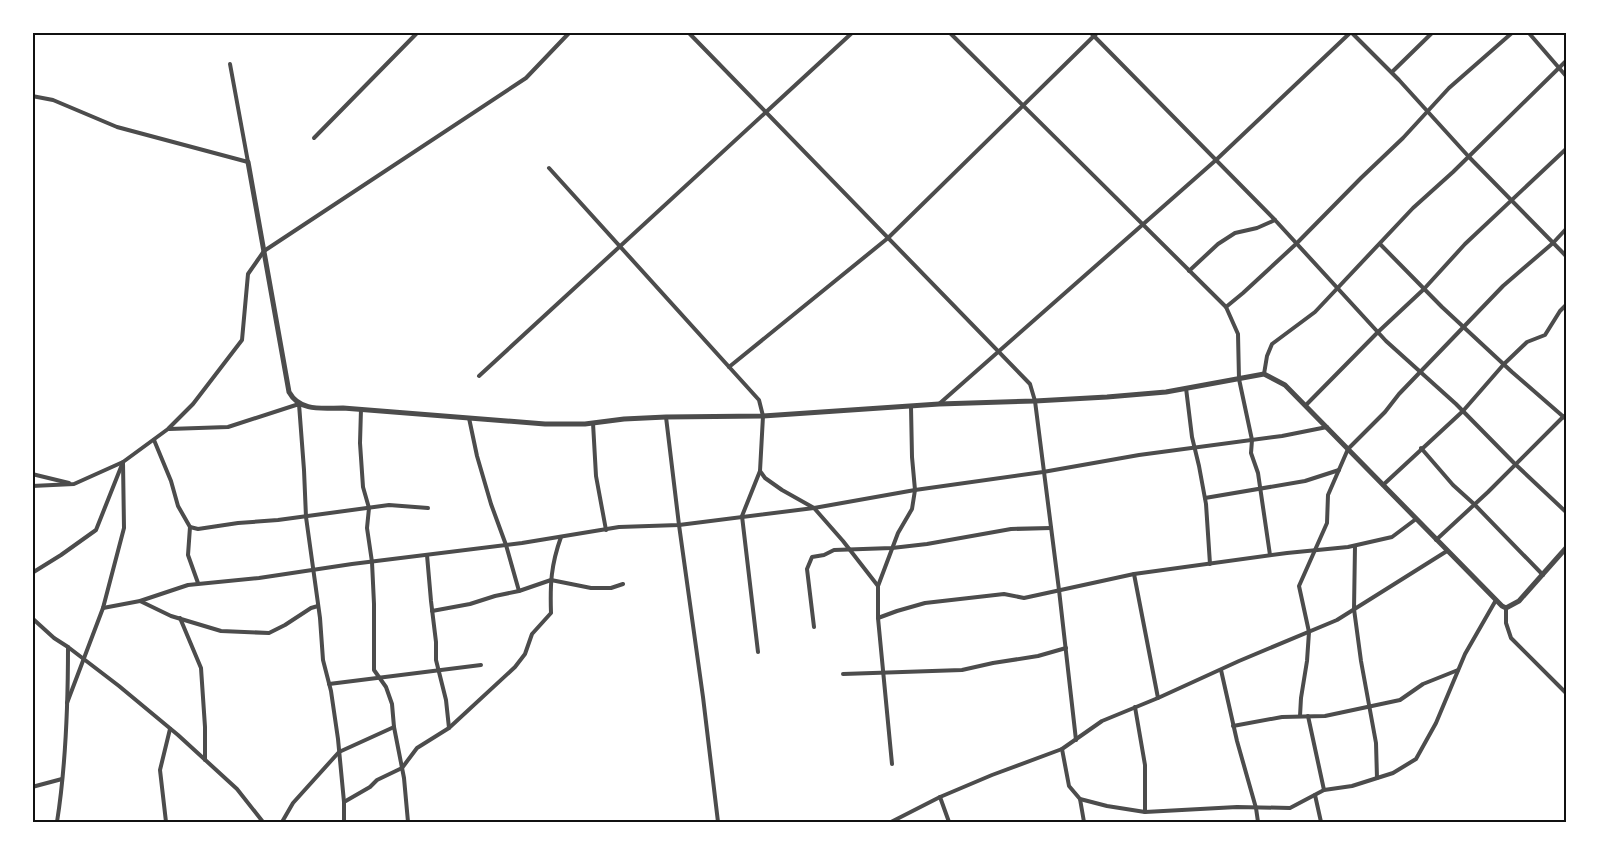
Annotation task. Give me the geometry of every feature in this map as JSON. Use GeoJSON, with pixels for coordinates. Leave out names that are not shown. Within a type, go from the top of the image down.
{"type":"FeatureCollection","features":[{"type":"Feature","properties":{"kind":"street"},"geometry":{"type":"LineString","coordinates":[[314,138],[418,32]]}},
{"type":"Feature","properties":{"kind":"street"},"geometry":{"type":"LineString","coordinates":[[32,486],[74,484],[123,462],[168,429],[193,404],[242,340],[248,274],[264,251],[526,78],[570,32]]}},
{"type":"Feature","properties":{"kind":"street"},"geometry":{"type":"LineString","coordinates":[[688,32],[1030,384],[1035,402],[1076,740]]}},
{"type":"Feature","properties":{"kind":"street"},"geometry":{"type":"LineString","coordinates":[[479,376],[853,32]]}},
{"type":"Feature","properties":{"kind":"street"},"geometry":{"type":"LineString","coordinates":[[949,32],[1226,306],[1238,334],[1239,379],[1252,440],[1251,453],[1258,473],[1270,555]]}},
{"type":"Feature","properties":{"kind":"street"},"geometry":{"type":"LineString","coordinates":[[1090,32],[1275,220],[1378,332],[1463,411],[1566,512]]}},
{"type":"Feature","properties":{"kind":"street"},"geometry":{"type":"LineString","coordinates":[[729,367],[888,238],[1098,32]]}},
{"type":"Feature","properties":{"kind":"street"},"geometry":{"type":"LineString","coordinates":[[1392,72],[1433,32]]}},
{"type":"Feature","properties":{"kind":"street"},"geometry":{"type":"LineString","coordinates":[[1226,306],[1243,294],[1296,244],[1403,138],[1449,88],[1513,32]]}},
{"type":"Feature","properties":{"kind":"street"},"geometry":{"type":"LineString","coordinates":[[1528,32],[1566,76]]}},
{"type":"Feature","properties":{"kind":"street"},"geometry":{"type":"LineString","coordinates":[[939,404],[1216,160],[1351,33],[1392,72],[1469,157],[1566,256]]}},
{"type":"Feature","properties":{"kind":"street"},"geometry":{"type":"LineString","coordinates":[[1264,374],[1267,356],[1272,344],[1315,312],[1413,208],[1469,157],[1566,60]]}},
{"type":"Feature","properties":{"kind":"street"},"geometry":{"type":"LineString","coordinates":[[230,64],[290,392],[294,400],[299,404],[310,407],[545,424],[593,423],[624,419],[763,416],[939,404],[1035,402],[1148,394],[1264,374],[1285,384],[1436,540],[1506,608]]}},
{"type":"Feature","properties":{"kind":"street"},"geometry":{"type":"LineString","coordinates":[[32,96],[53,100],[118,127],[248,162]]}},
{"type":"Feature","properties":{"kind":"street"},"geometry":{"type":"LineString","coordinates":[[1306,405],[1378,332],[1424,289],[1465,244],[1566,149]]}},
{"type":"Feature","properties":{"kind":"street"},"geometry":{"type":"LineString","coordinates":[[549,168],[759,400],[763,416],[760,471],[742,516],[758,652]]}},
{"type":"Feature","properties":{"kind":"street"},"geometry":{"type":"LineString","coordinates":[[1189,271],[1218,244],[1235,233],[1257,228],[1275,220]]}},
{"type":"Feature","properties":{"kind":"street"},"geometry":{"type":"LineString","coordinates":[[1300,716],[1309,632],[1299,586],[1327,523],[1328,495],[1348,449],[1503,286],[1553,243],[1566,229]]}},
{"type":"Feature","properties":{"kind":"street"},"geometry":{"type":"LineString","coordinates":[[1380,244],[1464,327],[1565,418],[1436,540]]}},
{"type":"Feature","properties":{"kind":"street"},"geometry":{"type":"LineString","coordinates":[[1383,485],[1463,411],[1504,364],[1528,342],[1545,335],[1566,305]]}},
{"type":"Feature","properties":{"kind":"street"},"geometry":{"type":"LineString","coordinates":[[1186,388],[1192,437],[1205,498],[1210,564]]}},
{"type":"Feature","properties":{"kind":"street"},"geometry":{"type":"LineString","coordinates":[[168,429],[228,427],[299,404]]}},
{"type":"Feature","properties":{"kind":"street"},"geometry":{"type":"LineString","coordinates":[[299,404],[306,517],[323,660],[329,684],[339,752],[344,822]]}},
{"type":"Feature","properties":{"kind":"street"},"geometry":{"type":"LineString","coordinates":[[892,764],[878,618],[878,586],[898,533],[912,509],[915,490],[911,407]]}},
{"type":"Feature","properties":{"kind":"street"},"geometry":{"type":"LineString","coordinates":[[362,410],[360,443],[363,488],[369,508],[367,528],[372,562],[374,670],[386,687],[392,704],[408,822]]}},
{"type":"Feature","properties":{"kind":"street"},"geometry":{"type":"LineString","coordinates":[[666,417],[718,822]]}},
{"type":"Feature","properties":{"kind":"street"},"geometry":{"type":"LineString","coordinates":[[469,418],[477,456],[491,504],[506,545],[518,591]]}},
{"type":"Feature","properties":{"kind":"street"},"geometry":{"type":"LineString","coordinates":[[593,423],[596,476],[606,530]]}},
{"type":"Feature","properties":{"kind":"street"},"geometry":{"type":"LineString","coordinates":[[103,608],[140,601],[198,583],[259,578],[506,545],[619,527],[679,525],[814,508],[915,490],[1043,472],[1194,447],[1282,436],[1327,427]]}},
{"type":"Feature","properties":{"kind":"street"},"geometry":{"type":"LineString","coordinates":[[154,440],[171,481],[178,506],[190,527],[188,555],[198,583]]}},
{"type":"Feature","properties":{"kind":"street"},"geometry":{"type":"LineString","coordinates":[[1421,448],[1453,485],[1474,504],[1542,575]]}},
{"type":"Feature","properties":{"kind":"street"},"geometry":{"type":"LineString","coordinates":[[32,573],[61,556],[96,530],[123,462]]}},
{"type":"Feature","properties":{"kind":"street"},"geometry":{"type":"LineString","coordinates":[[67,703],[103,608],[124,528],[123,462]]}},
{"type":"Feature","properties":{"kind":"street"},"geometry":{"type":"LineString","coordinates":[[1205,498],[1304,482],[1339,470]]}},
{"type":"Feature","properties":{"kind":"street"},"geometry":{"type":"LineString","coordinates":[[760,471],[765,478],[782,490],[814,508],[878,586]]}},
{"type":"Feature","properties":{"kind":"street"},"geometry":{"type":"LineString","coordinates":[[32,474],[74,484]]}},
{"type":"Feature","properties":{"kind":"street"},"geometry":{"type":"LineString","coordinates":[[190,527],[198,529],[244,522],[306,517],[389,505],[428,508]]}},
{"type":"Feature","properties":{"kind":"street"},"geometry":{"type":"LineString","coordinates":[[878,618],[925,603],[1004,594],[1024,598],[1134,574],[1270,555],[1355,546],[1392,537],[1416,519]]}},
{"type":"Feature","properties":{"kind":"street"},"geometry":{"type":"LineString","coordinates":[[814,627],[807,569],[812,557],[824,555],[834,550],[892,548],[927,544],[1011,529],[1051,528]]}},
{"type":"Feature","properties":{"kind":"street"},"geometry":{"type":"LineString","coordinates":[[344,802],[370,787],[377,780],[402,768],[417,748],[449,728],[515,667],[525,654],[532,634],[551,614],[553,560],[561,537]]}},
{"type":"Feature","properties":{"kind":"street"},"geometry":{"type":"LineString","coordinates":[[1355,546],[1354,609],[1361,661],[1376,743],[1377,778]]}},
{"type":"Feature","properties":{"kind":"street"},"geometry":{"type":"LineString","coordinates":[[1506,608],[1519,601],[1566,548]]}},
{"type":"Feature","properties":{"kind":"street"},"geometry":{"type":"LineString","coordinates":[[891,822],[940,797],[1062,749],[1102,720],[1135,708],[1337,620],[1448,551]]}},
{"type":"Feature","properties":{"kind":"street"},"geometry":{"type":"LineString","coordinates":[[427,555],[436,642],[436,660],[446,700],[449,728]]}},
{"type":"Feature","properties":{"kind":"street"},"geometry":{"type":"LineString","coordinates":[[1134,574],[1158,698]]}},
{"type":"Feature","properties":{"kind":"street"},"geometry":{"type":"LineString","coordinates":[[432,611],[470,604],[551,580],[591,588],[611,588],[623,584]]}},
{"type":"Feature","properties":{"kind":"street"},"geometry":{"type":"LineString","coordinates":[[1080,799],[1107,806],[1145,812],[1238,807],[1290,808],[1324,790],[1352,786],[1393,773],[1416,759],[1436,723],[1465,654],[1496,600]]}},
{"type":"Feature","properties":{"kind":"street"},"geometry":{"type":"LineString","coordinates":[[140,601],[180,618],[221,631],[270,633],[311,608],[318,606]]}},
{"type":"Feature","properties":{"kind":"street"},"geometry":{"type":"LineString","coordinates":[[1506,608],[1506,623],[1511,638],[1566,693]]}},
{"type":"Feature","properties":{"kind":"street"},"geometry":{"type":"LineString","coordinates":[[32,618],[54,638],[68,646],[119,686],[170,729],[236,788],[263,822]]}},
{"type":"Feature","properties":{"kind":"street"},"geometry":{"type":"LineString","coordinates":[[180,618],[201,668],[205,760]]}},
{"type":"Feature","properties":{"kind":"street"},"geometry":{"type":"LineString","coordinates":[[57,822],[67,703],[68,646]]}},
{"type":"Feature","properties":{"kind":"street"},"geometry":{"type":"LineString","coordinates":[[843,674],[962,670],[1038,656],[1066,648]]}},
{"type":"Feature","properties":{"kind":"street"},"geometry":{"type":"LineString","coordinates":[[329,684],[481,665]]}},
{"type":"Feature","properties":{"kind":"street"},"geometry":{"type":"LineString","coordinates":[[1221,670],[1258,822]]}},
{"type":"Feature","properties":{"kind":"street"},"geometry":{"type":"LineString","coordinates":[[1234,726],[1282,717],[1325,716],[1400,700],[1423,684],[1458,670]]}},
{"type":"Feature","properties":{"kind":"street"},"geometry":{"type":"LineString","coordinates":[[1135,708],[1145,765],[1145,812]]}},
{"type":"Feature","properties":{"kind":"street"},"geometry":{"type":"LineString","coordinates":[[1308,716],[1324,790]]}},
{"type":"Feature","properties":{"kind":"street"},"geometry":{"type":"LineString","coordinates":[[282,822],[293,803],[339,752],[394,727]]}},
{"type":"Feature","properties":{"kind":"street"},"geometry":{"type":"LineString","coordinates":[[166,822],[160,770],[170,729]]}},
{"type":"Feature","properties":{"kind":"street"},"geometry":{"type":"LineString","coordinates":[[1062,749],[1070,786],[1080,799],[1084,822]]}},
{"type":"Feature","properties":{"kind":"street"},"geometry":{"type":"LineString","coordinates":[[32,787],[62,779]]}},
{"type":"Feature","properties":{"kind":"street"},"geometry":{"type":"LineString","coordinates":[[1316,795],[1321,822]]}},
{"type":"Feature","properties":{"kind":"street"},"geometry":{"type":"LineString","coordinates":[[940,797],[949,822]]}}]}
